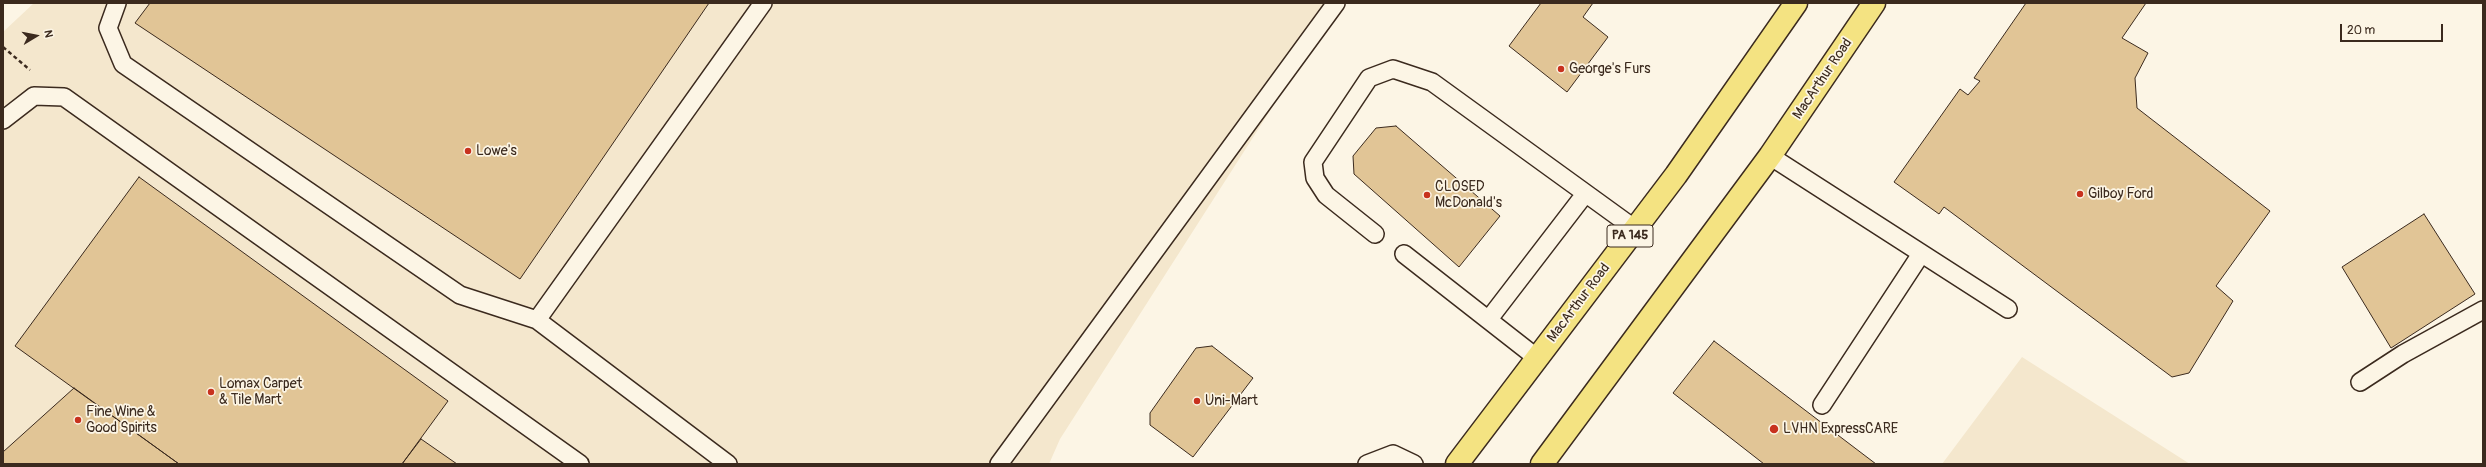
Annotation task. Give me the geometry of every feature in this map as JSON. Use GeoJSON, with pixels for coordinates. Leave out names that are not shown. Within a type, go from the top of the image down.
{"type":"FeatureCollection","features":[{"type":"Feature","properties":{"kind":"highway","name":"MacArthur Road"},"geometry":{"type":"LineString","coordinates":[[1458,464],[1690,155],[1796,3]]}},
{"type":"Feature","properties":{"kind":"highway","name":"MacArthur Road"},"geometry":{"type":"LineString","coordinates":[[1542,464],[1770,156],[1874,3]]}},
{"type":"Feature","properties":{"kind":"lane"},"geometry":{"type":"LineString","coordinates":[[116,3],[108,28],[123,64],[460,295],[537,320],[728,464]]}},
{"type":"Feature","properties":{"kind":"lane"},"geometry":{"type":"LineString","coordinates":[[537,320],[763,3]]}},
{"type":"Feature","properties":{"kind":"lane"},"geometry":{"type":"LineString","coordinates":[[999,464],[1336,3]]}},
{"type":"Feature","properties":{"kind":"lane"},"geometry":{"type":"LineString","coordinates":[[1375,234],[1326,195],[1315,178],[1313,162],[1369,78],[1393,70],[1432,82],[1635,229]]}},
{"type":"Feature","properties":{"kind":"lane"},"geometry":{"type":"LineString","coordinates":[[3,120],[34,96],[64,97],[580,464]]}},
{"type":"Feature","properties":{"kind":"lane"},"geometry":{"type":"LineString","coordinates":[[1770,156],[2008,309]]}},
{"type":"Feature","properties":{"kind":"lane"},"geometry":{"type":"LineString","coordinates":[[1489,319],[1585,194]]}},
{"type":"Feature","properties":{"kind":"lane"},"geometry":{"type":"LineString","coordinates":[[1404,254],[1537,358]]}},
{"type":"Feature","properties":{"kind":"lane"},"geometry":{"type":"LineString","coordinates":[[1822,405],[1921,254]]}},
{"type":"Feature","properties":{"kind":"lane"},"geometry":{"type":"LineString","coordinates":[[2360,382],[2403,354],[2483,310]]}},
{"type":"Feature","properties":{"kind":"lane"},"geometry":{"type":"LineString","coordinates":[[1367,464],[1393,454],[1414,464]]}},
{"type":"Feature","properties":{"kind":"shaded area"},"geometry":{"type":"Polygon","coordinates":[[[34,3],[1339,3],[1060,439],[1049,464],[3,464],[3,32],[34,3]]]}},
{"type":"Feature","properties":{"kind":"shaded area"},"geometry":{"type":"Polygon","coordinates":[[[2022,357],[2190,464],[1942,464],[2022,357]]]}},
{"type":"Feature","properties":{"kind":"building","name":"Lowe's"},"geometry":{"type":"Polygon","coordinates":[[[150,3],[709,3],[520,279],[135,23],[150,3]]]}},
{"type":"Feature","properties":{"kind":"building","name":"George's Furs"},"geometry":{"type":"Polygon","coordinates":[[[1541,3],[1593,3],[1583,17],[1608,37],[1567,92],[1509,46],[1541,3]]]}},
{"type":"Feature","properties":{"kind":"building","name":"Gilboy Ford"},"geometry":{"type":"Polygon","coordinates":[[[2026,3],[2146,3],[2122,38],[2148,53],[2135,78],[2137,108],[2270,211],[2216,286],[2233,301],[2189,373],[2172,377],[1944,207],[1939,214],[1894,182],[1960,89],[1968,95],[1980,81],[1974,78],[2026,3]]]}},
{"type":"Feature","properties":{"kind":"building","name":"CLOSED McDonald's"},"geometry":{"type":"Polygon","coordinates":[[[1396,126],[1500,216],[1459,267],[1354,174],[1353,156],[1376,128],[1396,126]]]}},
{"type":"Feature","properties":{"kind":"building"},"geometry":{"type":"Polygon","coordinates":[[[139,177],[448,401],[402,464],[179,464],[15,346],[139,177]]]}},
{"type":"Feature","properties":{"kind":"building"},"geometry":{"type":"Polygon","coordinates":[[[2424,214],[2475,294],[2391,348],[2342,267],[2424,214]]]}},
{"type":"Feature","properties":{"kind":"building","name":"LVHN ExpressCARE"},"geometry":{"type":"Polygon","coordinates":[[[1714,341],[1876,464],[1764,464],[1673,393],[1714,341]]]}},
{"type":"Feature","properties":{"kind":"building","name":"Uni-Mart"},"geometry":{"type":"Polygon","coordinates":[[[1212,346],[1253,378],[1193,457],[1150,425],[1150,413],[1196,348],[1212,346]]]}},
{"type":"Feature","properties":{"kind":"building","name":"Fine Wine & Good Spirits"},"geometry":{"type":"Polygon","coordinates":[[[74,388],[179,464],[3,464],[3,452],[74,388]]]}},
{"type":"Feature","properties":{"kind":"building"},"geometry":{"type":"Polygon","coordinates":[[[421,439],[457,464],[402,464],[421,439]]]}},
{"type":"Feature","properties":{"kind":"place","name":"George's Furs"},"geometry":{"type":"Point","coordinates":[1561,69]}},
{"type":"Feature","properties":{"kind":"place","name":"Lowe's"},"geometry":{"type":"Point","coordinates":[468,151]}},
{"type":"Feature","properties":{"kind":"place","name":"Gilboy Ford"},"geometry":{"type":"Point","coordinates":[2080,194]}},
{"type":"Feature","properties":{"kind":"place","name":"CLOSED McDonald's"},"geometry":{"type":"Point","coordinates":[1427,195]}},
{"type":"Feature","properties":{"kind":"place","name":"Lomax Carpet & Tile Mart"},"geometry":{"type":"Point","coordinates":[211,392]}},
{"type":"Feature","properties":{"kind":"place","name":"Uni-Mart"},"geometry":{"type":"Point","coordinates":[1197,401]}},
{"type":"Feature","properties":{"kind":"place","name":"Fine Wine & Good Spirits"},"geometry":{"type":"Point","coordinates":[78,420]}},
{"type":"Feature","properties":{"kind":"place","name":"LVHN ExpressCARE"},"geometry":{"type":"Point","coordinates":[1774,429]}}]}
